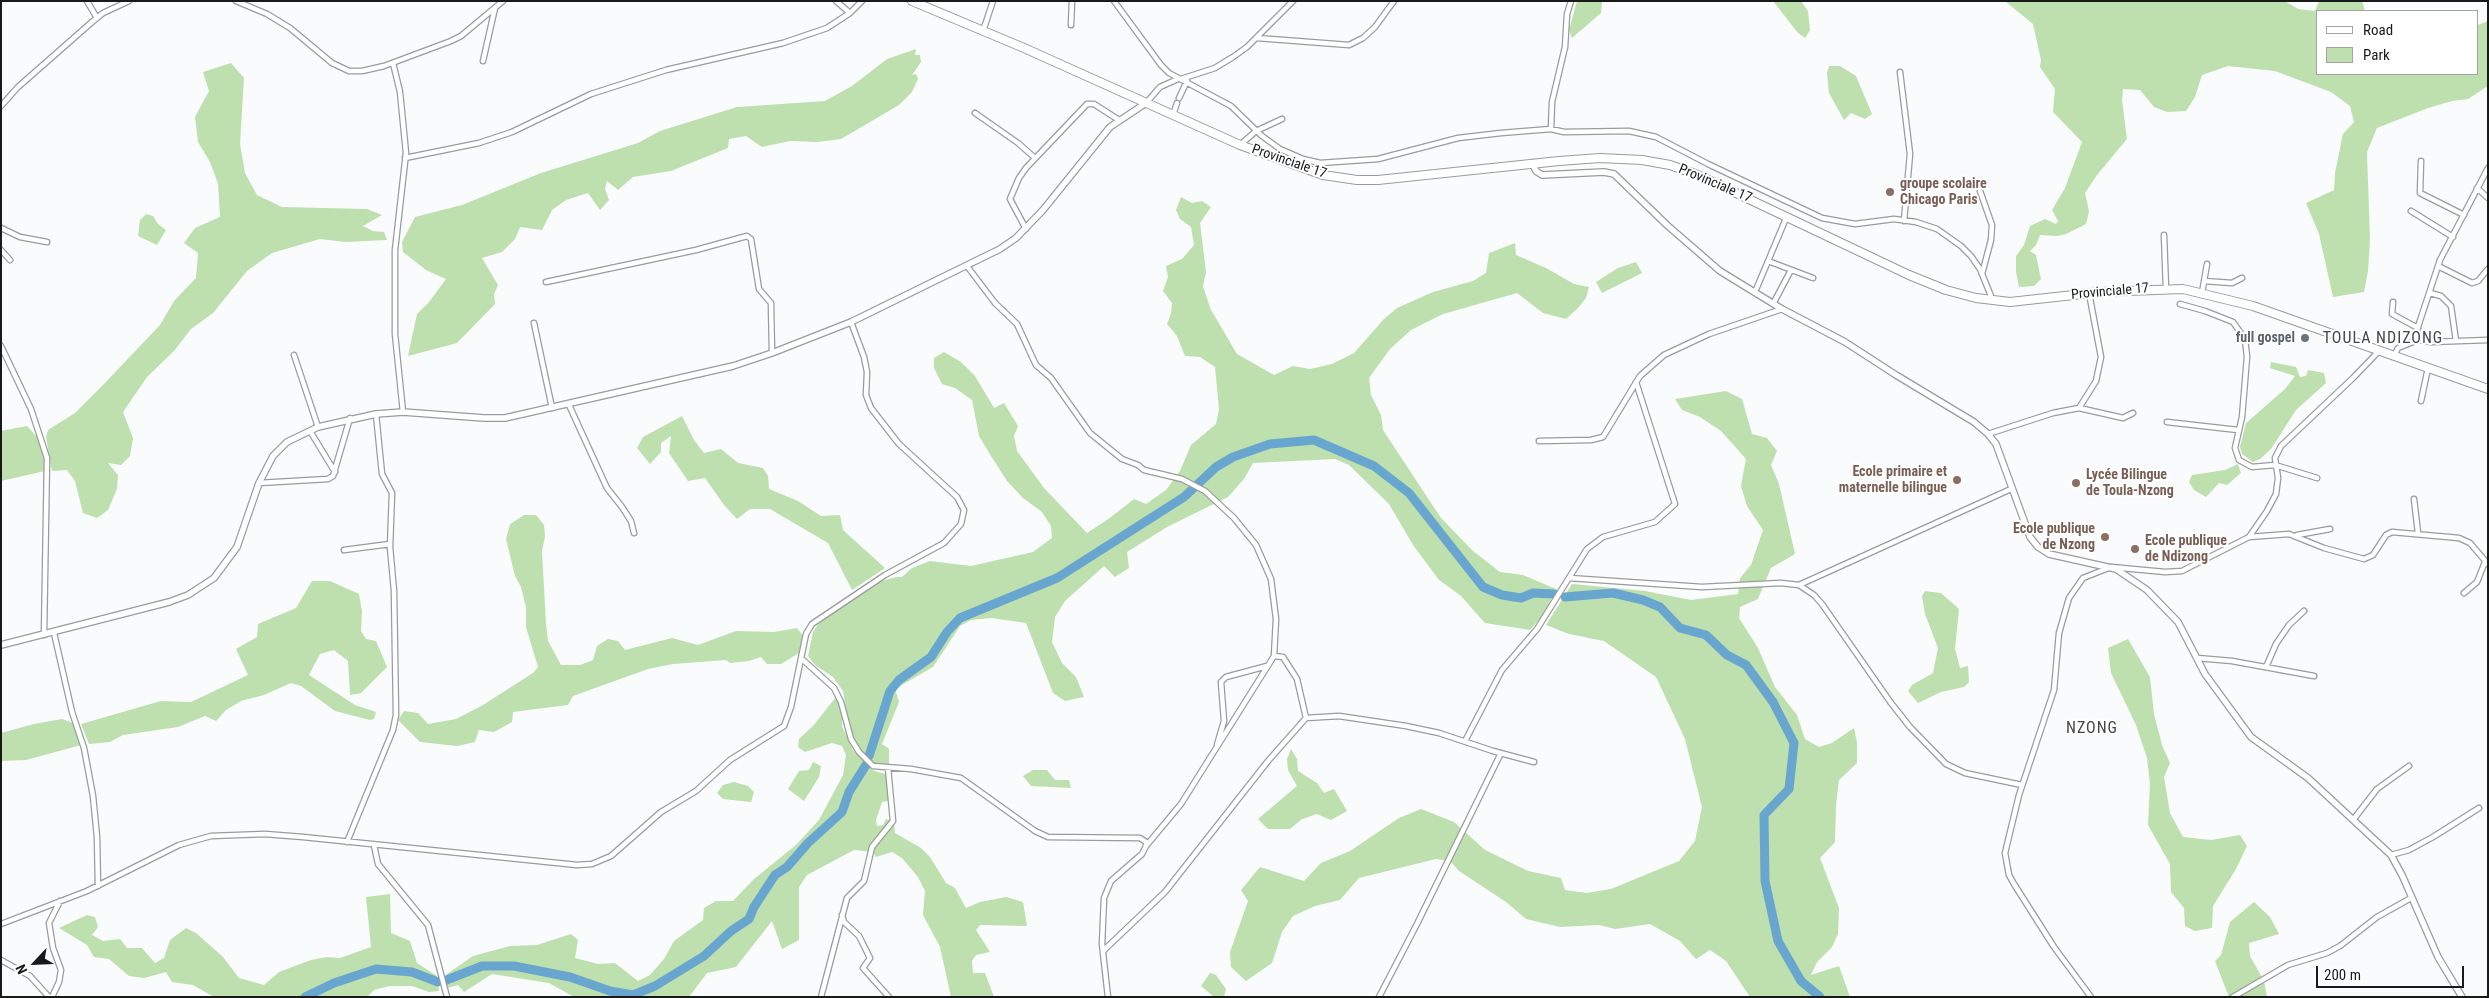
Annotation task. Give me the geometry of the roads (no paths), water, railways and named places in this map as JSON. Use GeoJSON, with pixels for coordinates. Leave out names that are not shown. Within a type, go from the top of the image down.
{"type":"FeatureCollection","features":[{"type":"Feature","properties":{"kind":"main road","name":"Provinciale 17"},"geometry":{"type":"LineString","coordinates":[[912,1],[1146,102],[1240,145],[1323,175],[1357,180],[1400,178],[1532,163],[1608,158],[1629,158],[1670,165],[1717,183],[1927,283],[1968,296],[1993,301],[2034,301],[2089,293],[2166,289],[2202,293],[2253,306],[2488,388]]}},
{"type":"Feature","properties":{"kind":"street"},"geometry":{"type":"LineString","coordinates":[[87,1],[97,18]]}},
{"type":"Feature","properties":{"kind":"street"},"geometry":{"type":"LineString","coordinates":[[1,106],[18,87],[97,18],[129,1]]}},
{"type":"Feature","properties":{"kind":"street"},"geometry":{"type":"LineString","coordinates":[[236,1],[277,20],[332,63],[344,69],[362,71],[393,63],[461,36],[503,1]]}},
{"type":"Feature","properties":{"kind":"street"},"geometry":{"type":"LineString","coordinates":[[836,1],[850,13]]}},
{"type":"Feature","properties":{"kind":"street"},"geometry":{"type":"LineString","coordinates":[[405,158],[479,143],[512,132],[591,94],[697,61],[732,56],[783,43],[827,28],[850,13],[862,1]]}},
{"type":"Feature","properties":{"kind":"street"},"geometry":{"type":"LineString","coordinates":[[983,31],[994,1]]}},
{"type":"Feature","properties":{"kind":"street"},"geometry":{"type":"LineString","coordinates":[[1071,25],[1072,1]]}},
{"type":"Feature","properties":{"kind":"street"},"geometry":{"type":"LineString","coordinates":[[1114,1],[1161,65],[1180,79],[1187,81],[1231,106],[1256,131],[1280,149],[1304,159],[1320,163],[1386,158],[1458,138],[1551,129],[1564,132],[1628,130],[1656,137],[1822,218],[1855,224],[1894,219],[1937,229],[1961,246],[1971,256],[1982,274],[1993,301]]}},
{"type":"Feature","properties":{"kind":"street"},"geometry":{"type":"LineString","coordinates":[[1,646],[169,602],[188,595],[214,578],[237,547],[259,483],[273,456],[287,442],[310,430],[350,418],[403,412],[505,418],[569,405],[733,366],[772,354],[850,322],[967,266],[1000,249],[1026,229],[1099,139],[1119,120],[1146,102],[1160,87],[1221,66],[1257,38],[1293,1]]}},
{"type":"Feature","properties":{"kind":"street"},"geometry":{"type":"LineString","coordinates":[[1257,38],[1349,45],[1363,38],[1375,27],[1394,1]]}},
{"type":"Feature","properties":{"kind":"street"},"geometry":{"type":"LineString","coordinates":[[1551,129],[1552,102],[1565,47],[1567,14],[1572,1]]}},
{"type":"Feature","properties":{"kind":"street"},"geometry":{"type":"LineString","coordinates":[[483,61],[495,7]]}},
{"type":"Feature","properties":{"kind":"street"},"geometry":{"type":"LineString","coordinates":[[393,63],[400,92],[405,158],[395,250],[396,334],[403,412]]}},
{"type":"Feature","properties":{"kind":"street"},"geometry":{"type":"LineString","coordinates":[[1900,72],[1910,154],[1904,220]]}},
{"type":"Feature","properties":{"kind":"street"},"geometry":{"type":"LineString","coordinates":[[1179,98],[1187,81]]}},
{"type":"Feature","properties":{"kind":"street"},"geometry":{"type":"LineString","coordinates":[[1173,115],[1177,103]]}},
{"type":"Feature","properties":{"kind":"street"},"geometry":{"type":"LineString","coordinates":[[1026,229],[1012,204],[1011,194],[1019,178],[1035,158],[1087,104],[1094,104],[1119,120]]}},
{"type":"Feature","properties":{"kind":"street"},"geometry":{"type":"LineString","coordinates":[[975,113],[1018,143],[1035,158]]}},
{"type":"Feature","properties":{"kind":"street"},"geometry":{"type":"LineString","coordinates":[[1240,145],[1256,131],[1282,119]]}},
{"type":"Feature","properties":{"kind":"street"},"geometry":{"type":"LineString","coordinates":[[2421,161],[2420,193],[2464,215]]}},
{"type":"Feature","properties":{"kind":"street"},"geometry":{"type":"LineString","coordinates":[[1532,163],[1536,171],[1542,175],[1604,172],[1614,174],[1707,262],[1773,304],[1845,342],[1974,422],[1996,444],[2030,537],[2038,547],[2049,554],[2111,568],[2165,572],[2182,570],[2249,537],[2281,533],[2297,535],[2330,529]]}},
{"type":"Feature","properties":{"kind":"street"},"geometry":{"type":"LineString","coordinates":[[2394,356],[2398,348],[2409,344],[2414,339],[2438,266],[2488,168]]}},
{"type":"Feature","properties":{"kind":"street"},"geometry":{"type":"LineString","coordinates":[[2477,188],[2488,198]]}},
{"type":"Feature","properties":{"kind":"street"},"geometry":{"type":"LineString","coordinates":[[1980,191],[1992,225],[1988,258],[1982,274]]}},
{"type":"Feature","properties":{"kind":"street"},"geometry":{"type":"LineString","coordinates":[[2411,211],[2452,238]]}},
{"type":"Feature","properties":{"kind":"street"},"geometry":{"type":"LineString","coordinates":[[1755,292],[1787,216]]}},
{"type":"Feature","properties":{"kind":"street"},"geometry":{"type":"LineString","coordinates":[[1,228],[20,238],[47,242]]}},
{"type":"Feature","properties":{"kind":"street"},"geometry":{"type":"LineString","coordinates":[[2164,235],[2166,289]]}},
{"type":"Feature","properties":{"kind":"street"},"geometry":{"type":"LineString","coordinates":[[546,282],[696,250],[747,236],[752,244],[759,289],[772,303],[772,354]]}},
{"type":"Feature","properties":{"kind":"street"},"geometry":{"type":"LineString","coordinates":[[1,250],[10,260]]}},
{"type":"Feature","properties":{"kind":"street"},"geometry":{"type":"LineString","coordinates":[[1768,261],[1813,278]]}},
{"type":"Feature","properties":{"kind":"street"},"geometry":{"type":"LineString","coordinates":[[2202,293],[2207,264]]}},
{"type":"Feature","properties":{"kind":"street"},"geometry":{"type":"LineString","coordinates":[[967,266],[995,303],[1017,324],[1036,364],[1051,378],[1090,433],[1122,459],[1138,465],[1144,470],[1182,479],[1206,491],[1220,503],[1248,534],[1262,556],[1274,591],[1276,619],[1274,656],[1181,804],[1146,846],[1142,854],[1108,886],[1104,898],[1103,951],[1108,997]]}},
{"type":"Feature","properties":{"kind":"street"},"geometry":{"type":"LineString","coordinates":[[2438,266],[2472,283],[2478,281],[2488,269]]}},
{"type":"Feature","properties":{"kind":"street"},"geometry":{"type":"LineString","coordinates":[[1773,304],[1792,270]]}},
{"type":"Feature","properties":{"kind":"street"},"geometry":{"type":"LineString","coordinates":[[2204,281],[2232,283],[2242,278]]}},
{"type":"Feature","properties":{"kind":"street"},"geometry":{"type":"LineString","coordinates":[[2079,408],[2096,381],[2101,357],[2089,293]]}},
{"type":"Feature","properties":{"kind":"street"},"geometry":{"type":"LineString","coordinates":[[2430,293],[2441,296],[2451,306],[2456,341]]}},
{"type":"Feature","properties":{"kind":"street"},"geometry":{"type":"LineString","coordinates":[[2393,302],[2392,314],[2418,328]]}},
{"type":"Feature","properties":{"kind":"street"},"geometry":{"type":"LineString","coordinates":[[2180,304],[2233,322],[2245,339],[2247,366],[2242,417],[2235,448],[2239,460],[2252,467],[2275,465],[2317,478]]}},
{"type":"Feature","properties":{"kind":"street"},"geometry":{"type":"LineString","coordinates":[[1539,441],[1591,440],[1603,437],[1636,382],[1648,367],[1664,355],[1709,334],[1782,309]]}},
{"type":"Feature","properties":{"kind":"street"},"geometry":{"type":"LineString","coordinates":[[1,924],[98,886],[144,862],[202,838],[265,834],[577,865],[603,861],[618,851],[672,804],[696,791],[738,754],[784,726],[791,706],[806,634],[812,624],[886,575],[944,543],[954,535],[964,517],[964,510],[957,497],[899,444],[871,408],[866,395],[867,372],[864,357],[850,322]]}},
{"type":"Feature","properties":{"kind":"street"},"geometry":{"type":"LineString","coordinates":[[534,323],[552,408]]}},
{"type":"Feature","properties":{"kind":"street"},"geometry":{"type":"LineString","coordinates":[[2414,339],[2431,342],[2488,340]]}},
{"type":"Feature","properties":{"kind":"street"},"geometry":{"type":"LineString","coordinates":[[1,346],[32,409],[47,458],[44,634]]}},
{"type":"Feature","properties":{"kind":"street"},"geometry":{"type":"LineString","coordinates":[[2249,537],[2276,494],[2278,478],[2275,465],[2281,446],[2379,351]]}},
{"type":"Feature","properties":{"kind":"street"},"geometry":{"type":"LineString","coordinates":[[294,355],[318,427]]}},
{"type":"Feature","properties":{"kind":"street"},"geometry":{"type":"LineString","coordinates":[[2421,401],[2428,368]]}},
{"type":"Feature","properties":{"kind":"street"},"geometry":{"type":"LineString","coordinates":[[1465,741],[1502,670],[1537,629],[1587,549],[1596,541],[1610,534],[1655,522],[1671,510],[1675,504],[1636,382]]}},
{"type":"Feature","properties":{"kind":"street"},"geometry":{"type":"LineString","coordinates":[[569,405],[607,488],[631,521],[634,532]]}},
{"type":"Feature","properties":{"kind":"street"},"geometry":{"type":"LineString","coordinates":[[1988,434],[2053,412],[2079,408],[2123,418],[2133,412]]}},
{"type":"Feature","properties":{"kind":"street"},"geometry":{"type":"LineString","coordinates":[[347,842],[393,730],[396,715],[394,591],[390,544],[392,493],[382,474],[376,414]]}},
{"type":"Feature","properties":{"kind":"street"},"geometry":{"type":"LineString","coordinates":[[259,483],[328,479],[335,472],[350,418]]}},
{"type":"Feature","properties":{"kind":"street"},"geometry":{"type":"LineString","coordinates":[[2167,422],[2238,430]]}},
{"type":"Feature","properties":{"kind":"street"},"geometry":{"type":"LineString","coordinates":[[310,430],[335,472]]}},
{"type":"Feature","properties":{"kind":"street"},"geometry":{"type":"LineString","coordinates":[[1799,585],[2011,489]]}},
{"type":"Feature","properties":{"kind":"street"},"geometry":{"type":"LineString","coordinates":[[2414,499],[2418,534]]}},
{"type":"Feature","properties":{"kind":"street"},"geometry":{"type":"LineString","coordinates":[[2297,535],[2324,548],[2364,558],[2373,554],[2386,535],[2392,532],[2466,539],[2486,563],[2477,582],[2464,593]]}},
{"type":"Feature","properties":{"kind":"street"},"geometry":{"type":"LineString","coordinates":[[344,550],[390,544]]}},
{"type":"Feature","properties":{"kind":"street"},"geometry":{"type":"LineString","coordinates":[[2091,997],[2046,934],[2009,875],[2005,854],[2006,841],[2022,785],[2054,690],[2059,634],[2070,598],[2083,578],[2111,568],[2131,577],[2164,605],[2178,622],[2212,684],[2252,737],[2308,778],[2391,855],[2438,957],[2462,997]]}},
{"type":"Feature","properties":{"kind":"street"},"geometry":{"type":"LineString","coordinates":[[1569,578],[1702,588],[1781,583],[1799,585],[1814,595],[1822,604],[1910,727],[1946,764],[1965,773],[2022,785]]}},
{"type":"Feature","properties":{"kind":"street"},"geometry":{"type":"LineString","coordinates":[[2266,667],[2276,644],[2289,625],[2304,611]]}},
{"type":"Feature","properties":{"kind":"street"},"geometry":{"type":"LineString","coordinates":[[54,632],[72,712],[84,748],[93,796],[97,838],[98,886]]}},
{"type":"Feature","properties":{"kind":"street"},"geometry":{"type":"LineString","coordinates":[[1274,656],[1282,657],[1297,679],[1306,718]]}},
{"type":"Feature","properties":{"kind":"street"},"geometry":{"type":"LineString","coordinates":[[2197,658],[2232,660],[2314,676]]}},
{"type":"Feature","properties":{"kind":"street"},"geometry":{"type":"LineString","coordinates":[[802,659],[837,692],[848,732],[859,752],[873,766],[935,772],[961,778],[1035,831],[1048,837],[1140,838],[1146,842],[1146,846]]}},
{"type":"Feature","properties":{"kind":"street"},"geometry":{"type":"LineString","coordinates":[[1216,749],[1224,721],[1221,682],[1226,677],[1267,666]]}},
{"type":"Feature","properties":{"kind":"street"},"geometry":{"type":"LineString","coordinates":[[1103,951],[1165,892],[1268,761],[1306,718],[1339,716],[1439,733],[1534,762]]}},
{"type":"Feature","properties":{"kind":"street"},"geometry":{"type":"LineString","coordinates":[[1378,997],[1413,932],[1501,753]]}},
{"type":"Feature","properties":{"kind":"street"},"geometry":{"type":"LineString","coordinates":[[2354,820],[2377,789],[2409,766]]}},
{"type":"Feature","properties":{"kind":"street"},"geometry":{"type":"LineString","coordinates":[[821,997],[847,898],[861,885],[866,876],[872,847],[894,821],[888,768]]}},
{"type":"Feature","properties":{"kind":"street"},"geometry":{"type":"LineString","coordinates":[[2391,855],[2409,850],[2479,808]]}},
{"type":"Feature","properties":{"kind":"street"},"geometry":{"type":"LineString","coordinates":[[374,845],[378,864],[428,925],[447,997]]}},
{"type":"Feature","properties":{"kind":"street"},"geometry":{"type":"LineString","coordinates":[[2234,997],[2288,965],[2327,953],[2340,946],[2377,917],[2411,898]]}},
{"type":"Feature","properties":{"kind":"street"},"geometry":{"type":"LineString","coordinates":[[1,960],[30,976],[50,997],[60,982],[61,970],[53,948],[49,923],[60,901]]}},
{"type":"Feature","properties":{"kind":"street"},"geometry":{"type":"LineString","coordinates":[[842,914],[844,922],[856,932],[870,958],[863,968],[889,997]]}},
{"type":"Feature","properties":{"kind":"waterway"},"geometry":{"type":"LineString","coordinates":[[869,756],[890,691],[899,680],[931,657],[947,632],[960,618],[1057,578],[1184,497],[1216,467],[1233,457],[1270,444],[1314,440],[1374,466],[1409,493],[1483,587],[1502,595],[1521,598],[1533,593],[1555,594]]}},
{"type":"Feature","properties":{"kind":"waterway"},"geometry":{"type":"LineString","coordinates":[[1565,597],[1613,593],[1643,600],[1660,607],[1680,628],[1706,635],[1727,655],[1746,665],[1773,702],[1794,743],[1789,789],[1764,815],[1765,881],[1778,941],[1801,981],[1820,997]]}},
{"type":"Feature","properties":{"kind":"waterway"},"geometry":{"type":"LineString","coordinates":[[444,981],[482,966],[514,966],[570,977],[610,991],[633,995],[655,986],[704,956],[731,931],[749,919],[754,907],[775,875],[787,867],[808,843],[842,812],[849,792],[866,765]]}},
{"type":"Feature","properties":{"kind":"waterway"},"geometry":{"type":"LineString","coordinates":[[305,997],[334,983],[376,969],[412,972],[438,982]]}},
{"type":"Feature","properties":{"kind":"place","name":"groupe scolaire Chicago Paris"},"geometry":{"type":"Point","coordinates":[1890,192]}},
{"type":"Feature","properties":{"kind":"place","name":"full gospel"},"geometry":{"type":"Point","coordinates":[2305,338]}},
{"type":"Feature","properties":{"kind":"place","name":"Ecole primaire et maternelle bilingue"},"geometry":{"type":"Point","coordinates":[1957,480]}},
{"type":"Feature","properties":{"kind":"place","name":"Lycée Bilingue de Toula-Nzong"},"geometry":{"type":"Point","coordinates":[2076,483]}},
{"type":"Feature","properties":{"kind":"place","name":"Ecole publique de Nzong"},"geometry":{"type":"Point","coordinates":[2105,537]}},
{"type":"Feature","properties":{"kind":"place","name":"Ecole publique de Ndizong"},"geometry":{"type":"Point","coordinates":[2135,549]}},
{"type":"Feature","properties":{"kind":"district","name":"TOULA NDIZONG"},"geometry":{"type":"Point","coordinates":[2383,339]}},
{"type":"Feature","properties":{"kind":"district","name":"NZONG"},"geometry":{"type":"Point","coordinates":[2092,729]}}]}
